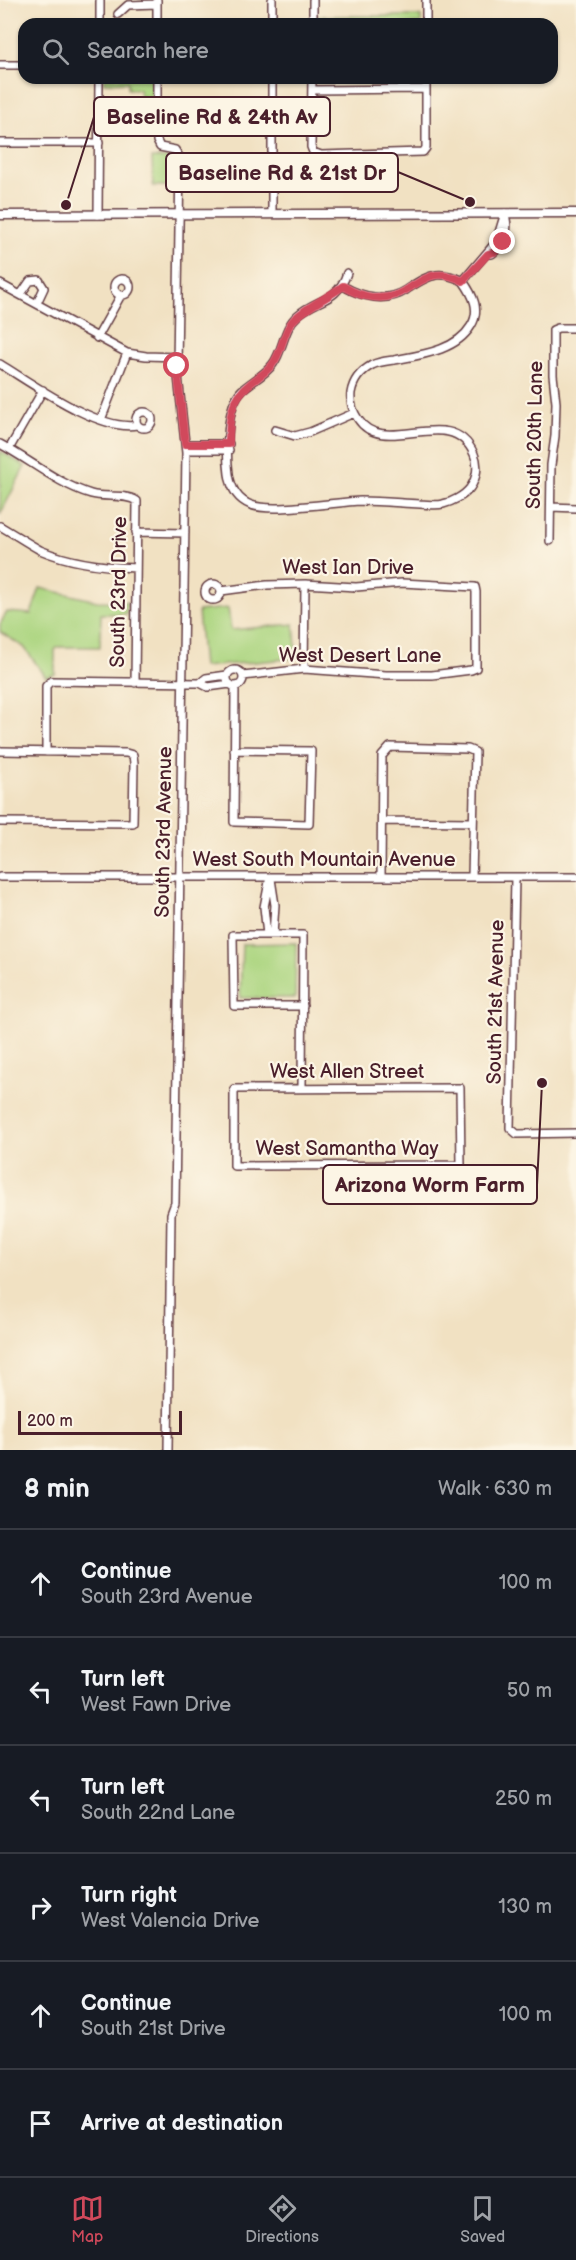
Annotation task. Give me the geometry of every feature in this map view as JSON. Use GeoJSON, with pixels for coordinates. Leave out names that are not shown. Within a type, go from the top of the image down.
{"type":"FeatureCollection","features":[{"type":"Feature","properties":{"kind":"main road"},"geometry":{"type":"LineString","coordinates":[[0,215],[576,213]]}},
{"type":"Feature","properties":{"kind":"street"},"geometry":{"type":"LineString","coordinates":[[100,0],[100,18]]}},
{"type":"Feature","properties":{"kind":"street"},"geometry":{"type":"LineString","coordinates":[[272,0],[272,18]]}},
{"type":"Feature","properties":{"kind":"street"},"geometry":{"type":"LineString","coordinates":[[313,0],[313,18]]}},
{"type":"Feature","properties":{"kind":"street"},"geometry":{"type":"LineString","coordinates":[[426,0],[426,18]]}},
{"type":"Feature","properties":{"kind":"street"},"geometry":{"type":"LineString","coordinates":[[118,14],[128,4],[157,2],[157,18]]}},
{"type":"Feature","properties":{"kind":"street"},"geometry":{"type":"LineString","coordinates":[[0,65],[18,65]]}},
{"type":"Feature","properties":{"kind":"street"},"geometry":{"type":"LineString","coordinates":[[98,215],[99,84]]}},
{"type":"Feature","properties":{"kind":"street"},"geometry":{"type":"LineString","coordinates":[[157,84],[157,141],[159,147],[173,149],[179,156],[179,215]]}},
{"type":"Feature","properties":{"kind":"street"},"geometry":{"type":"LineString","coordinates":[[272,84],[272,214]]}},
{"type":"Feature","properties":{"kind":"street"},"geometry":{"type":"LineString","coordinates":[[312,84],[311,147],[316,154],[321,155],[421,153],[424,151],[426,84]]}},
{"type":"Feature","properties":{"kind":"street"},"geometry":{"type":"LineString","coordinates":[[312,90],[426,89]]}},
{"type":"Feature","properties":{"kind":"street"},"geometry":{"type":"LineString","coordinates":[[118,118],[128,126],[157,126]]}},
{"type":"Feature","properties":{"kind":"street"},"geometry":{"type":"LineString","coordinates":[[272,121],[311,121]]}},
{"type":"Feature","properties":{"kind":"street"},"geometry":{"type":"LineString","coordinates":[[0,142],[99,143]]}},
{"type":"Feature","properties":{"kind":"street"},"geometry":{"type":"LineString","coordinates":[[463,281],[499,244],[505,213]]}},
{"type":"Feature","properties":{"kind":"street","name":"South 23rd Avenue"},"geometry":{"type":"LineString","coordinates":[[168,1450],[171,1214],[175,1203],[186,447],[177,357],[179,215]]}},
{"type":"Feature","properties":{"kind":"street"},"geometry":{"type":"LineString","coordinates":[[343,286],[356,294],[388,297],[403,292],[424,279],[438,275],[463,281],[475,300],[475,319],[467,334],[449,346],[418,356],[374,364],[361,372],[352,386],[350,401],[361,423],[372,432],[388,434],[441,430],[456,434],[469,444],[476,457],[477,472],[469,489],[455,500],[441,505],[362,501],[269,508],[253,506],[241,500],[232,488],[228,473],[229,422],[233,404],[240,392],[272,365],[280,353],[291,323],[299,314],[328,298],[343,286],[347,273]]}},
{"type":"Feature","properties":{"kind":"street"},"geometry":{"type":"LineString","coordinates":[[21,294],[30,281],[39,280],[44,288],[37,303]]}},
{"type":"Feature","properties":{"kind":"street"},"geometry":{"type":"LineString","coordinates":[[0,284],[127,353],[177,357]]}},
{"type":"Feature","properties":{"kind":"street"},"geometry":{"type":"LineString","coordinates":[[97,338],[121,296]]}},
{"type":"Feature","properties":{"kind":"street","name":"South 20th Lane"},"geometry":{"type":"LineString","coordinates":[[550,540],[551,465],[556,403],[553,375],[554,330],[576,328]]}},
{"type":"Feature","properties":{"kind":"street"},"geometry":{"type":"LineString","coordinates":[[101,420],[127,353]]}},
{"type":"Feature","properties":{"kind":"street"},"geometry":{"type":"LineString","coordinates":[[0,364],[85,414],[126,426],[137,425]]}},
{"type":"Feature","properties":{"kind":"street"},"geometry":{"type":"LineString","coordinates":[[0,444],[9,449],[43,390]]}},
{"type":"Feature","properties":{"kind":"street"},"geometry":{"type":"LineString","coordinates":[[275,430],[295,436],[354,413]]}},
{"type":"Feature","properties":{"kind":"street"},"geometry":{"type":"LineString","coordinates":[[186,447],[229,447]]}},
{"type":"Feature","properties":{"kind":"street","name":"South 23rd Drive"},"geometry":{"type":"LineString","coordinates":[[9,449],[72,487],[93,495],[130,497],[136,501],[135,683]]}},
{"type":"Feature","properties":{"kind":"street"},"geometry":{"type":"LineString","coordinates":[[550,507],[576,508]]}},
{"type":"Feature","properties":{"kind":"street"},"geometry":{"type":"LineString","coordinates":[[0,526],[40,549],[75,562],[136,568]]}},
{"type":"Feature","properties":{"kind":"street"},"geometry":{"type":"LineString","coordinates":[[136,532],[185,533]]}},
{"type":"Feature","properties":{"kind":"street","name":"West Ian Drive"},"geometry":{"type":"LineString","coordinates":[[221,591],[267,585],[304,584],[356,587],[402,583],[475,587],[476,668]]}},
{"type":"Feature","properties":{"kind":"street"},"geometry":{"type":"LineString","coordinates":[[304,584],[304,669]]}},
{"type":"Feature","properties":{"kind":"street","name":"West Desert Lane"},"geometry":{"type":"LineString","coordinates":[[243,676],[304,669],[386,675],[432,675],[476,668]]}},
{"type":"Feature","properties":{"kind":"street"},"geometry":{"type":"LineString","coordinates":[[46,752],[46,686],[51,681],[200,683],[204,686],[215,686],[242,683],[243,676],[236,669],[227,675],[215,676],[200,683]]}},
{"type":"Feature","properties":{"kind":"street"},"geometry":{"type":"LineString","coordinates":[[227,675],[227,680],[232,685],[234,822],[309,824],[311,751],[234,750]]}},
{"type":"Feature","properties":{"kind":"street"},"geometry":{"type":"LineString","coordinates":[[215,676],[215,686]]}},
{"type":"Feature","properties":{"kind":"street"},"geometry":{"type":"LineString","coordinates":[[381,877],[382,756],[390,747],[468,749],[475,752],[472,877]]}},
{"type":"Feature","properties":{"kind":"street"},"geometry":{"type":"LineString","coordinates":[[0,751],[133,755],[133,823],[0,822]]}},
{"type":"Feature","properties":{"kind":"street"},"geometry":{"type":"LineString","coordinates":[[382,822],[473,822]]}},
{"type":"Feature","properties":{"kind":"street"},"geometry":{"type":"LineString","coordinates":[[270,876],[264,907],[270,935]]}},
{"type":"Feature","properties":{"kind":"street"},"geometry":{"type":"LineString","coordinates":[[270,876],[275,906],[270,935]]}},
{"type":"Feature","properties":{"kind":"street","name":"West South Mountain Avenue"},"geometry":{"type":"LineString","coordinates":[[0,877],[576,877]]}},
{"type":"Feature","properties":{"kind":"street","name":"South 21st Avenue"},"geometry":{"type":"LineString","coordinates":[[515,877],[510,1128],[517,1134],[576,1133]]}},
{"type":"Feature","properties":{"kind":"street"},"geometry":{"type":"LineString","coordinates":[[302,1088],[303,1006],[303,935],[233,935],[234,1006],[303,1006]]}},
{"type":"Feature","properties":{"kind":"street","name":"West Allen Street"},"geometry":{"type":"LineString","coordinates":[[234,1166],[234,1089],[302,1088],[460,1088],[460,1165]]}},
{"type":"Feature","properties":{"kind":"street","name":"West Samantha Way"},"geometry":{"type":"LineString","coordinates":[[234,1166],[460,1165]]}},
{"type":"Feature","properties":{"kind":"green space"},"geometry":{"type":"Polygon","coordinates":[[[317,16],[421,16],[421,18],[318,18],[317,16]]]}},
{"type":"Feature","properties":{"kind":"green space"},"geometry":{"type":"Polygon","coordinates":[[[128,84],[152,84],[152,97],[140,97],[139,89],[128,89],[128,84]]]}},
{"type":"Feature","properties":{"kind":"green space"},"geometry":{"type":"Polygon","coordinates":[[[152,158],[168,158],[168,186],[153,186],[152,158]]]}},
{"type":"Feature","properties":{"kind":"green space"},"geometry":{"type":"Polygon","coordinates":[[[0,451],[25,466],[0,515],[0,451]]]}},
{"type":"Feature","properties":{"kind":"green space"},"geometry":{"type":"Polygon","coordinates":[[[40,588],[97,601],[127,602],[126,614],[101,614],[100,647],[58,647],[55,650],[55,674],[46,677],[24,647],[0,632],[0,624],[7,612],[31,614],[40,588]]]}},
{"type":"Feature","properties":{"kind":"green space"},"geometry":{"type":"Polygon","coordinates":[[[228,608],[231,630],[294,624],[297,658],[203,667],[198,611],[228,608]]]}},
{"type":"Feature","properties":{"kind":"green space"},"geometry":{"type":"Polygon","coordinates":[[[296,943],[295,998],[240,998],[242,944],[296,943]]]}},
{"type":"Feature","properties":{"kind":"place","name":"Baseline Rd & 21st Dr"},"geometry":{"type":"Point","coordinates":[470,202]}},
{"type":"Feature","properties":{"kind":"place","name":"Baseline Rd & 24th Av"},"geometry":{"type":"Point","coordinates":[66,205]}},
{"type":"Feature","properties":{"kind":"place","name":"Arizona Worm Farm"},"geometry":{"type":"Point","coordinates":[542,1083]}},
{"type":"Feature","properties":{"kind":"route"},"geometry":{"type":"LineString","coordinates":[[177,366],[185,444],[229,444],[229,422],[233,404],[240,392],[272,365],[280,353],[287,330],[299,314],[328,298],[343,286],[356,294],[388,297],[403,292],[430,276],[453,277],[463,281],[488,254],[495,252],[503,242]]}}]}
